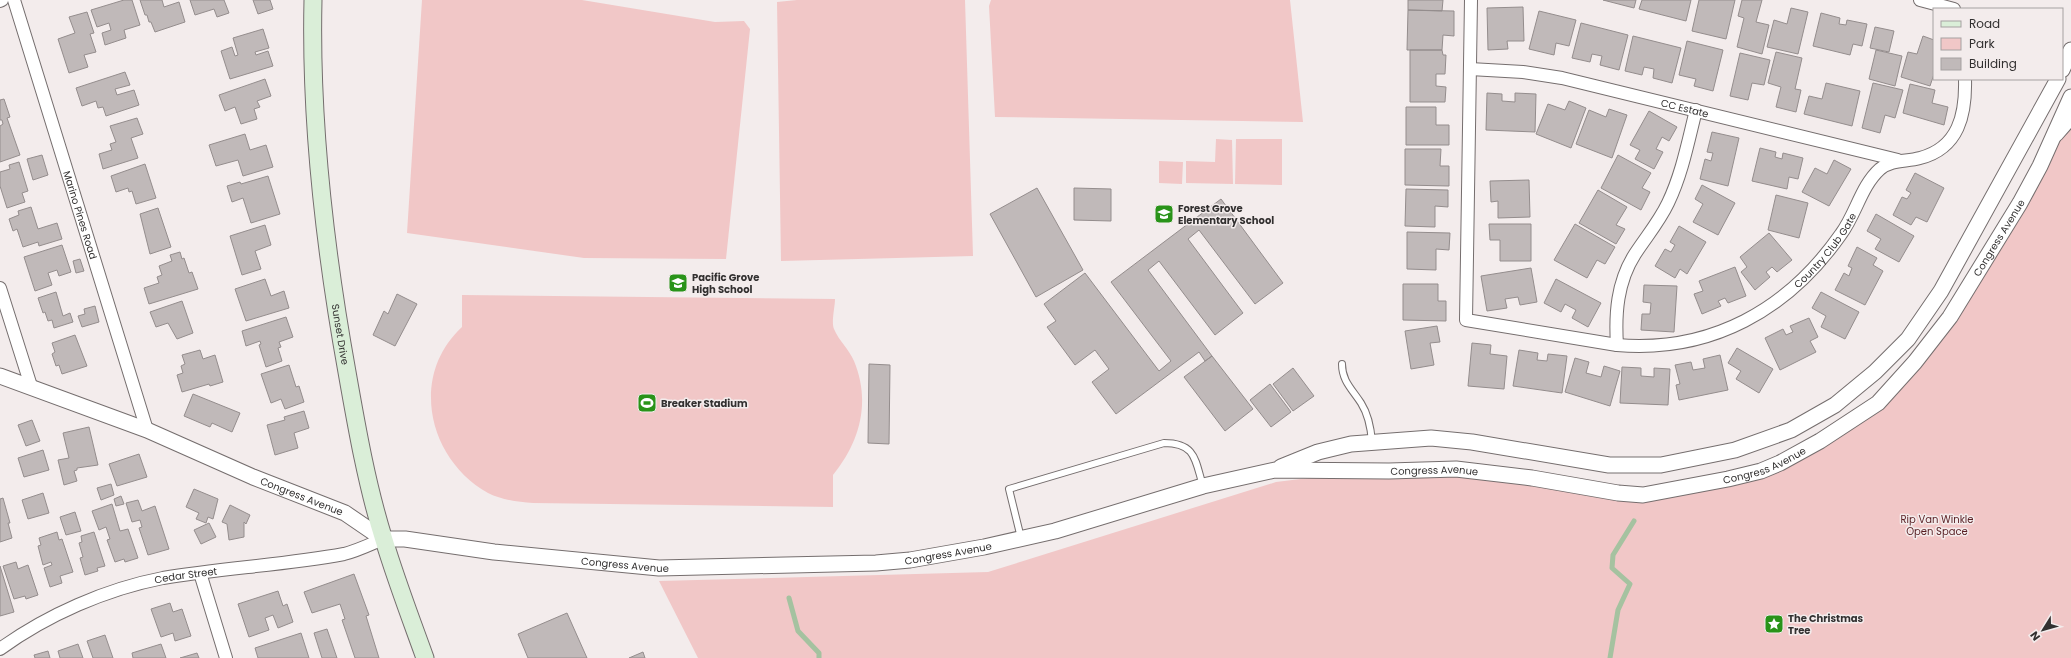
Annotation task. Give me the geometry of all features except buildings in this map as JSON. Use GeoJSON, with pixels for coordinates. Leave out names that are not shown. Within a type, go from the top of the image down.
{"type":"FeatureCollection","features":[{"type":"Feature","properties":{"kind":"main road","name":"Sunset Drive"},"geometry":{"type":"LineString","coordinates":[[313,0],[315,98],[326,240],[337,316],[359,437],[383,539],[425,658]]}},
{"type":"Feature","properties":{"kind":"street","name":"Marino Pines Road"},"geometry":{"type":"LineString","coordinates":[[14,0],[147,430]]}},
{"type":"Feature","properties":{"kind":"street"},"geometry":{"type":"LineString","coordinates":[[1470,69],[1471,0]]}},
{"type":"Feature","properties":{"kind":"street"},"geometry":{"type":"LineString","coordinates":[[1920,0],[1950,8]]}},
{"type":"Feature","properties":{"kind":"street","name":"Congress Avenue"},"geometry":{"type":"LineString","coordinates":[[2063,71],[2071,50]]}},
{"type":"Feature","properties":{"kind":"street","name":"CC Estate"},"geometry":{"type":"LineString","coordinates":[[1470,69],[1523,72],[1562,78],[1898,160]]}},
{"type":"Feature","properties":{"kind":"street","name":"Country Club Gate"},"geometry":{"type":"LineString","coordinates":[[1470,69],[1466,320],[1617,345],[1639,347],[1686,341],[1727,329],[1765,311],[1789,293],[1826,255],[1843,232],[1869,182],[1880,169],[1898,160],[1920,158],[1934,152],[1956,133],[1962,119],[1966,101],[1965,80]]}},
{"type":"Feature","properties":{"kind":"street","name":"Congress Avenue"},"geometry":{"type":"LineString","coordinates":[[0,376],[31,386],[147,430],[253,477],[345,513],[383,539],[405,539],[549,558],[659,568],[876,563],[910,560],[984,547],[1055,531],[1203,486],[1275,470],[1318,452],[1351,444],[1431,438],[1472,442],[1609,465],[1661,465],[1735,450],[1791,430],[1835,405],[1875,372],[1908,338],[1941,291],[2058,80]]}},
{"type":"Feature","properties":{"kind":"street","name":"Congress Avenue"},"geometry":{"type":"LineString","coordinates":[[1275,470],[1389,471],[1456,469],[1532,478],[1618,493],[1643,495],[1728,479],[1761,471],[1780,463],[1820,441],[1878,403],[1915,362],[1950,318],[2020,203],[2051,144],[2071,97]]}},
{"type":"Feature","properties":{"kind":"street"},"geometry":{"type":"LineString","coordinates":[[1617,345],[1615,318],[1620,290],[1627,268],[1655,228],[1668,204],[1678,179],[1696,110]]}},
{"type":"Feature","properties":{"kind":"street"},"geometry":{"type":"LineString","coordinates":[[2051,144],[2071,119]]}},
{"type":"Feature","properties":{"kind":"street"},"geometry":{"type":"LineString","coordinates":[[0,288],[31,386]]}},
{"type":"Feature","properties":{"kind":"street","name":"Cedar Street"},"geometry":{"type":"LineString","coordinates":[[0,649],[34,627],[94,599],[139,584],[200,573],[345,554],[383,539]]}},
{"type":"Feature","properties":{"kind":"street"},"geometry":{"type":"LineString","coordinates":[[200,573],[226,658]]}},
{"type":"Feature","properties":{"kind":"lane"},"geometry":{"type":"LineString","coordinates":[[1342,364],[1344,381],[1362,404],[1370,423],[1372,443]]}},
{"type":"Feature","properties":{"kind":"lane"},"geometry":{"type":"LineString","coordinates":[[1021,538],[1009,489],[1164,443],[1177,443],[1184,445],[1192,452],[1203,486]]}},
{"type":"Feature","properties":{"kind":"green space"},"geometry":{"type":"Polygon","coordinates":[[[422,0],[582,0],[715,22],[744,21],[750,29],[726,259],[584,258],[407,233],[422,0]]]}},
{"type":"Feature","properties":{"kind":"green space"},"geometry":{"type":"Polygon","coordinates":[[[797,0],[965,0],[973,256],[781,261],[777,2],[797,0]]]}},
{"type":"Feature","properties":{"kind":"green space"},"geometry":{"type":"Polygon","coordinates":[[[991,0],[1290,0],[1303,122],[995,117],[989,6],[991,0]]]}},
{"type":"Feature","properties":{"kind":"green space","name":"Rip Van Winkle Open Space"},"geometry":{"type":"Polygon","coordinates":[[[2071,119],[2071,658],[698,658],[659,581],[988,572],[1276,482],[1325,476],[1456,469],[1618,493],[1761,471],[1861,415],[1915,362],[2071,119]]]}},
{"type":"Feature","properties":{"kind":"green space"},"geometry":{"type":"Polygon","coordinates":[[[1216,139],[1232,140],[1233,184],[1186,183],[1186,161],[1215,162],[1216,139]]]}},
{"type":"Feature","properties":{"kind":"green space"},"geometry":{"type":"Polygon","coordinates":[[[1236,139],[1282,139],[1282,185],[1235,184],[1236,139]]]}},
{"type":"Feature","properties":{"kind":"green space"},"geometry":{"type":"Polygon","coordinates":[[[1159,161],[1183,162],[1182,184],[1159,183],[1159,161]]]}},
{"type":"Feature","properties":{"kind":"green space","name":"Breaker Stadium"},"geometry":{"type":"Polygon","coordinates":[[[462,295],[835,299],[833,326],[854,361],[862,391],[862,406],[856,435],[850,449],[833,475],[833,507],[533,503],[510,500],[488,493],[467,478],[451,460],[439,438],[433,416],[431,392],[435,369],[445,347],[462,327],[462,295]]]}},
{"type":"Feature","properties":{"kind":"waterway"},"geometry":{"type":"LineString","coordinates":[[1610,658],[1618,610],[1630,584],[1612,568],[1613,555],[1634,521]]}},
{"type":"Feature","properties":{"kind":"waterway"},"geometry":{"type":"LineString","coordinates":[[789,598],[798,631],[819,653],[819,658]]}},
{"type":"Feature","properties":{"kind":"place","name":"Forest Grove Elementary School"},"geometry":{"type":"Point","coordinates":[1164,214]}},
{"type":"Feature","properties":{"kind":"place","name":"Pacific Grove High School"},"geometry":{"type":"Point","coordinates":[678,283]}},
{"type":"Feature","properties":{"kind":"place","name":"Breaker Stadium"},"geometry":{"type":"Point","coordinates":[647,403]}},
{"type":"Feature","properties":{"kind":"place","name":"The Christmas Tree"},"geometry":{"type":"Point","coordinates":[1774,624]}}]}
